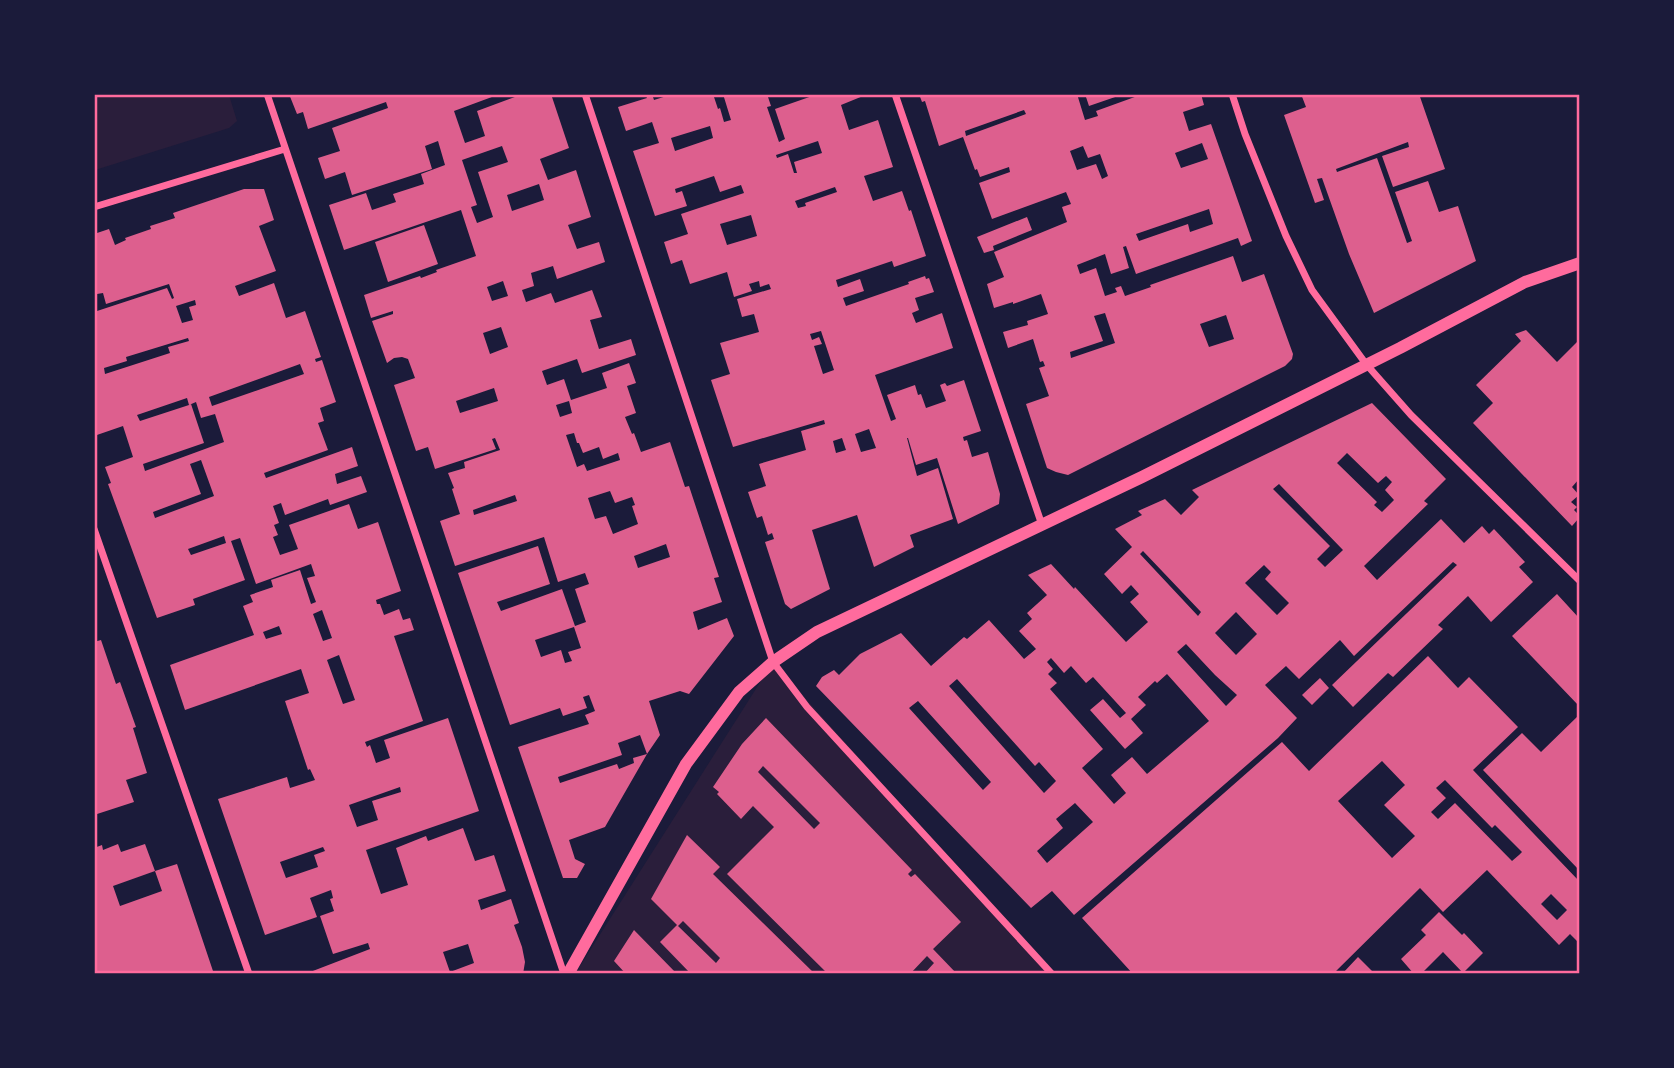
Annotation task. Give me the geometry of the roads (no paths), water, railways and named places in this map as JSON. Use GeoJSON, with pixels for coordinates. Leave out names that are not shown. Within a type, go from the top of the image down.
{"type":"FeatureCollection","features":[{"type":"Feature","properties":{"kind":"street"},"geometry":{"type":"LineString","coordinates":[[267,94],[566,974]]}},
{"type":"Feature","properties":{"kind":"street"},"geometry":{"type":"LineString","coordinates":[[585,94],[773,662],[807,707],[1052,974]]}},
{"type":"Feature","properties":{"kind":"street"},"geometry":{"type":"LineString","coordinates":[[895,94],[1042,525]]}},
{"type":"Feature","properties":{"kind":"street"},"geometry":{"type":"LineString","coordinates":[[1232,94],[1286,236],[1312,290],[1366,364],[1412,415],[1580,581]]}},
{"type":"Feature","properties":{"kind":"street"},"geometry":{"type":"LineString","coordinates":[[94,207],[285,149]]}},
{"type":"Feature","properties":{"kind":"street"},"geometry":{"type":"LineString","coordinates":[[566,974],[686,764],[739,692],[773,662],[817,632],[1142,477],[1525,282],[1580,263]]}},
{"type":"Feature","properties":{"kind":"street"},"geometry":{"type":"LineString","coordinates":[[94,529],[249,974]]}}]}
